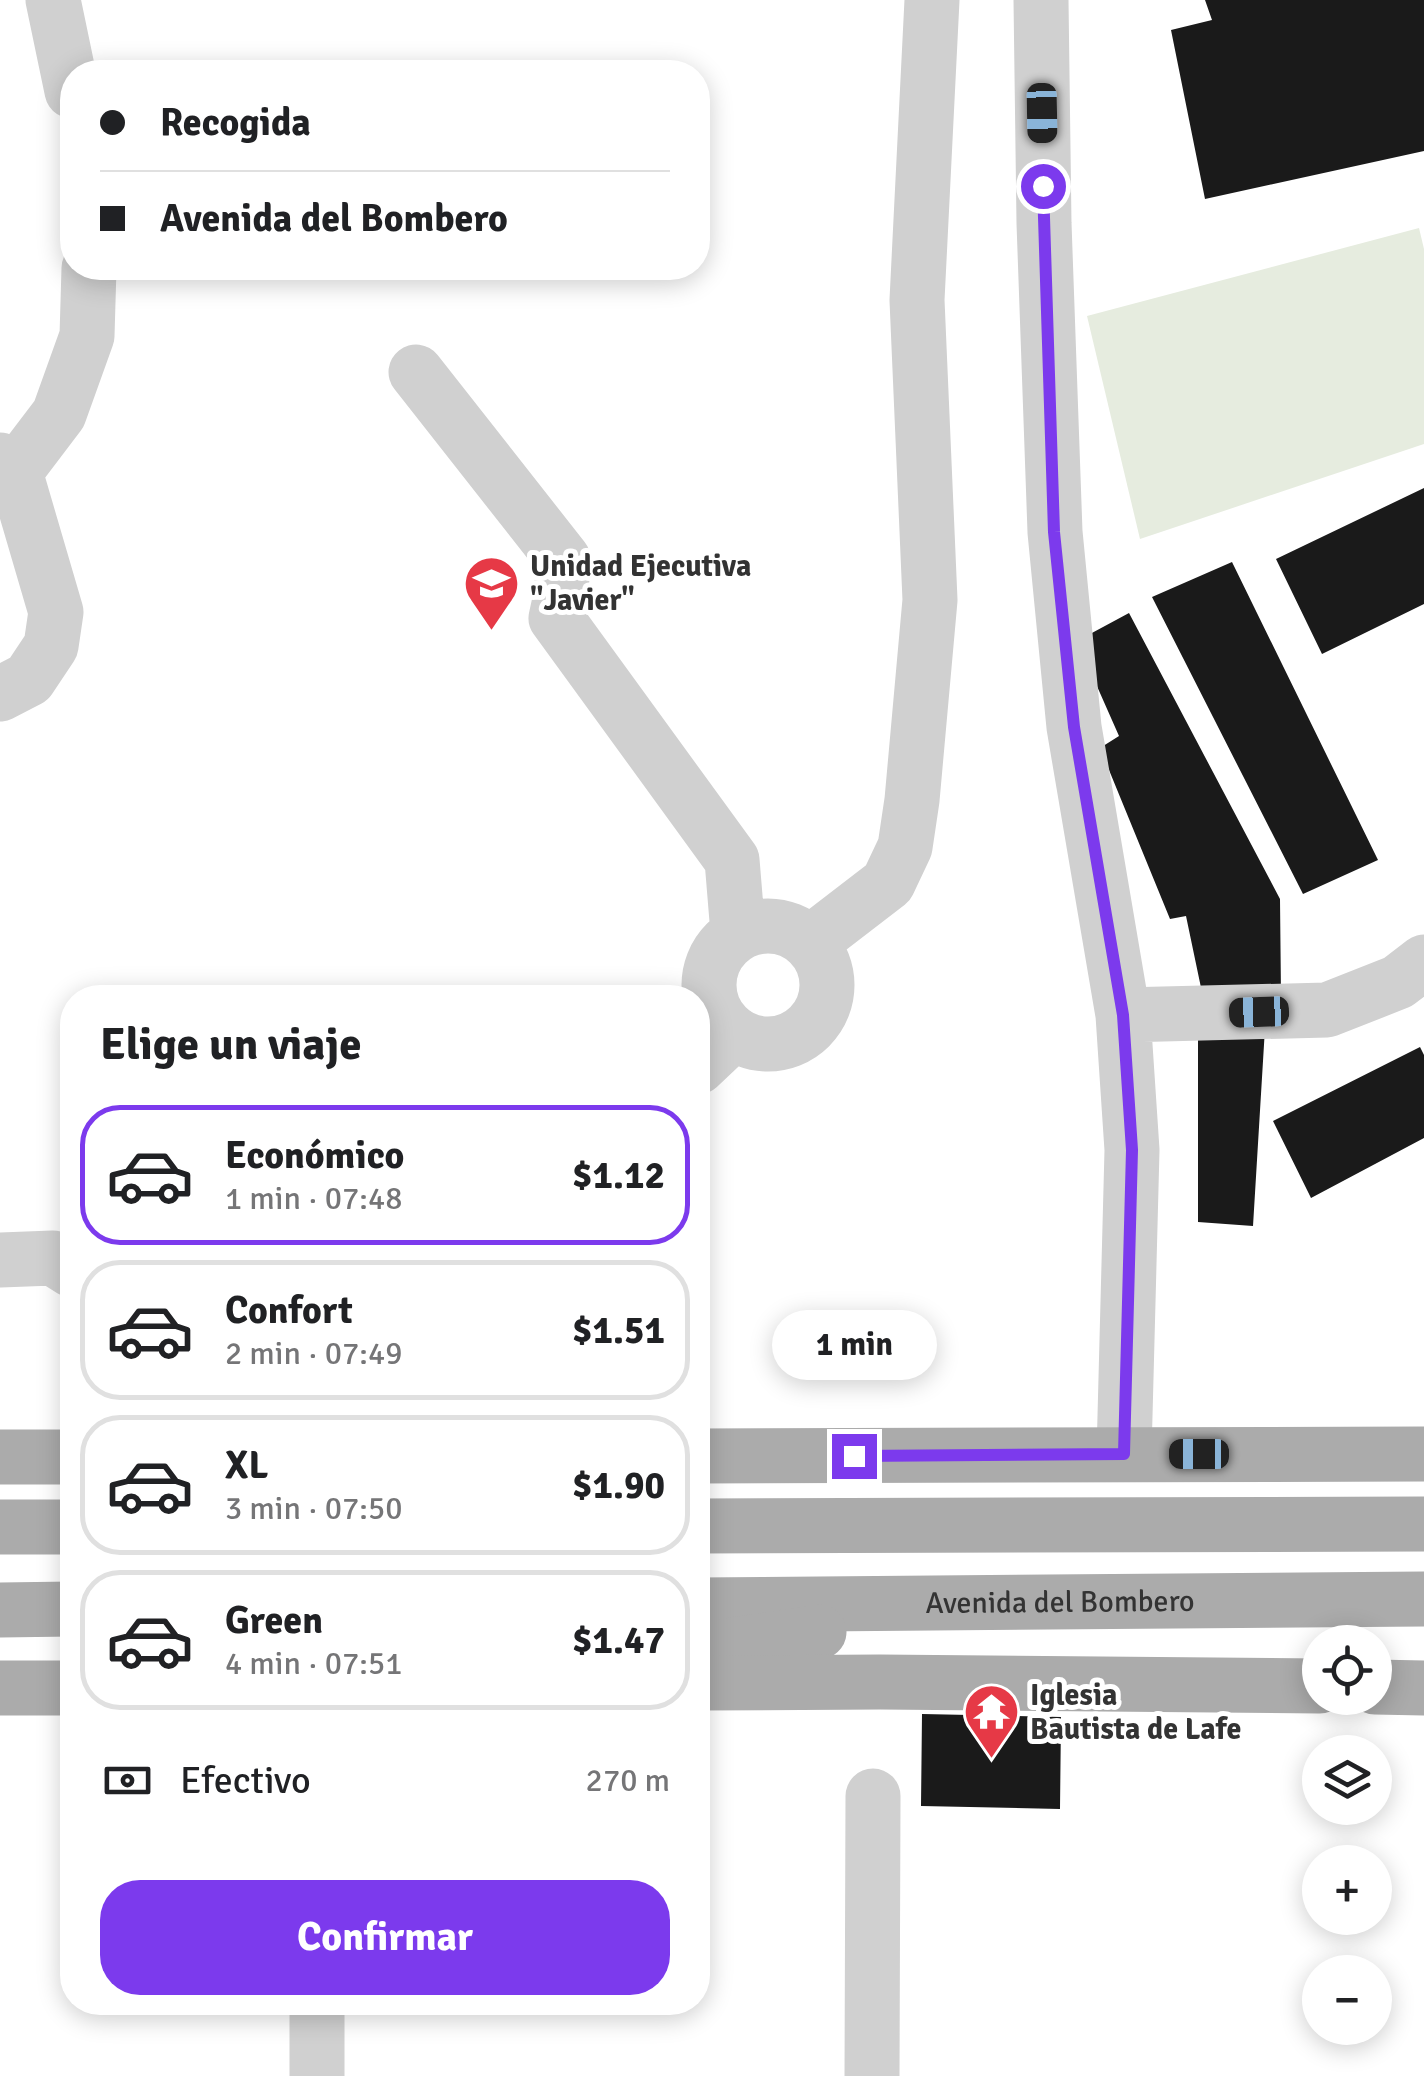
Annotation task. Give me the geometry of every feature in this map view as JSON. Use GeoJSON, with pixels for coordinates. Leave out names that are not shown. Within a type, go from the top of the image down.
{"type":"FeatureCollection","features":[{"type":"Feature","properties":{"kind":"main road"},"geometry":{"type":"LineString","coordinates":[[710,1456],[1424,1454]]}},
{"type":"Feature","properties":{"kind":"main road"},"geometry":{"type":"LineString","coordinates":[[0,1457],[60,1457]]}},
{"type":"Feature","properties":{"kind":"main road"},"geometry":{"type":"LineString","coordinates":[[710,1526],[1424,1524]]}},
{"type":"Feature","properties":{"kind":"main road"},"geometry":{"type":"LineString","coordinates":[[0,1527],[60,1527]]}},
{"type":"Feature","properties":{"kind":"main road","name":"Avenida del Bombero"},"geometry":{"type":"LineString","coordinates":[[710,1605],[1424,1599]]}},
{"type":"Feature","properties":{"kind":"main road"},"geometry":{"type":"LineString","coordinates":[[710,1648],[1030,1602]]}},
{"type":"Feature","properties":{"kind":"main road"},"geometry":{"type":"LineString","coordinates":[[0,1610],[60,1609]]}},
{"type":"Feature","properties":{"kind":"main road"},"geometry":{"type":"LineString","coordinates":[[710,1684],[1302,1686]]}},
{"type":"Feature","properties":{"kind":"main road"},"geometry":{"type":"LineString","coordinates":[[1392,1687],[1424,1688]]}},
{"type":"Feature","properties":{"kind":"main road"},"geometry":{"type":"LineString","coordinates":[[0,1688],[60,1688]]}},
{"type":"Feature","properties":{"kind":"street"},"geometry":{"type":"LineString","coordinates":[[52,0],[65,60]]}},
{"type":"Feature","properties":{"kind":"street"},"geometry":{"type":"LineString","coordinates":[[810,943],[888,883],[904,848],[912,800],[930,600],[916,300],[932,0]]}},
{"type":"Feature","properties":{"kind":"street"},"geometry":{"type":"LineString","coordinates":[[1041,0],[1054,532],[1074,727],[1123,1015],[1132,1150],[1124,1454]]}},
{"type":"Feature","properties":{"kind":"street"},"geometry":{"type":"LineString","coordinates":[[0,694],[29,680],[51,646],[56,612],[5,472],[59,414],[87,336],[89,280]]}},
{"type":"Feature","properties":{"kind":"street"},"geometry":{"type":"LineString","coordinates":[[416,372],[563,559],[556,618],[732,860],[738,933]]}},
{"type":"Feature","properties":{"kind":"street"},"geometry":{"type":"LineString","coordinates":[[708,985],[711,966],[721,947],[738,933],[762,925],[788,929],[810,943],[824,966],[827,991],[819,1016],[805,1032],[785,1042],[764,1044],[743,1039],[716,1050]]}},
{"type":"Feature","properties":{"kind":"street"},"geometry":{"type":"LineString","coordinates":[[1123,1015],[1326,1010],[1398,982],[1424,962]]}},
{"type":"Feature","properties":{"kind":"street"},"geometry":{"type":"LineString","coordinates":[[710,996],[726,1027],[716,1050]]}},
{"type":"Feature","properties":{"kind":"street"},"geometry":{"type":"LineString","coordinates":[[0,1260],[53,1258],[60,1262]]}},
{"type":"Feature","properties":{"kind":"street"},"geometry":{"type":"LineString","coordinates":[[872,2076],[873,1796]]}},
{"type":"Feature","properties":{"kind":"street"},"geometry":{"type":"LineString","coordinates":[[316,2076],[317,2015]]}},
{"type":"Feature","properties":{"kind":"shaded area"},"geometry":{"type":"Polygon","coordinates":[[[1419,228],[1424,249],[1424,444],[1140,539],[1087,316],[1419,228]]]}},
{"type":"Feature","properties":{"kind":"building"},"geometry":{"type":"Polygon","coordinates":[[[1205,0],[1424,0],[1424,151],[1205,199],[1171,30],[1212,20],[1205,0]]]}},
{"type":"Feature","properties":{"kind":"building"},"geometry":{"type":"Polygon","coordinates":[[[1424,488],[1424,604],[1322,654],[1276,559],[1424,488]]]}},
{"type":"Feature","properties":{"kind":"building"},"geometry":{"type":"Polygon","coordinates":[[[1232,562],[1378,860],[1303,894],[1152,597],[1232,562]]]}},
{"type":"Feature","properties":{"kind":"building"},"geometry":{"type":"Polygon","coordinates":[[[1129,613],[1280,899],[1281,996],[1204,1002],[1186,916],[1170,919],[1100,748],[1119,736],[1077,641],[1129,613]]]}},
{"type":"Feature","properties":{"kind":"building"},"geometry":{"type":"Polygon","coordinates":[[[1198,1025],[1265,1028],[1253,1226],[1198,1222],[1198,1025]]]}},
{"type":"Feature","properties":{"kind":"building"},"geometry":{"type":"Polygon","coordinates":[[[1420,1047],[1424,1055],[1424,1138],[1311,1198],[1273,1121],[1420,1047]]]}},
{"type":"Feature","properties":{"kind":"building","name":"Iglesia Bautista de Lafe"},"geometry":{"type":"Polygon","coordinates":[[[922,1714],[1061,1717],[1060,1809],[921,1806],[922,1714]]]}},
{"type":"Feature","properties":{"kind":"place","name":"Unidad Ejecutiva \"Javier\""},"geometry":{"type":"Point","coordinates":[491,632]}},
{"type":"Feature","properties":{"kind":"place","name":"Iglesia Bautista de Lafe"},"geometry":{"type":"Point","coordinates":[991,1761]}},
{"type":"Feature","properties":{"kind":"route"},"geometry":{"type":"LineString","coordinates":[[854,1456],[1124,1454],[1132,1150],[1123,1015],[1074,727],[1054,532],[1043,186]]}}]}
